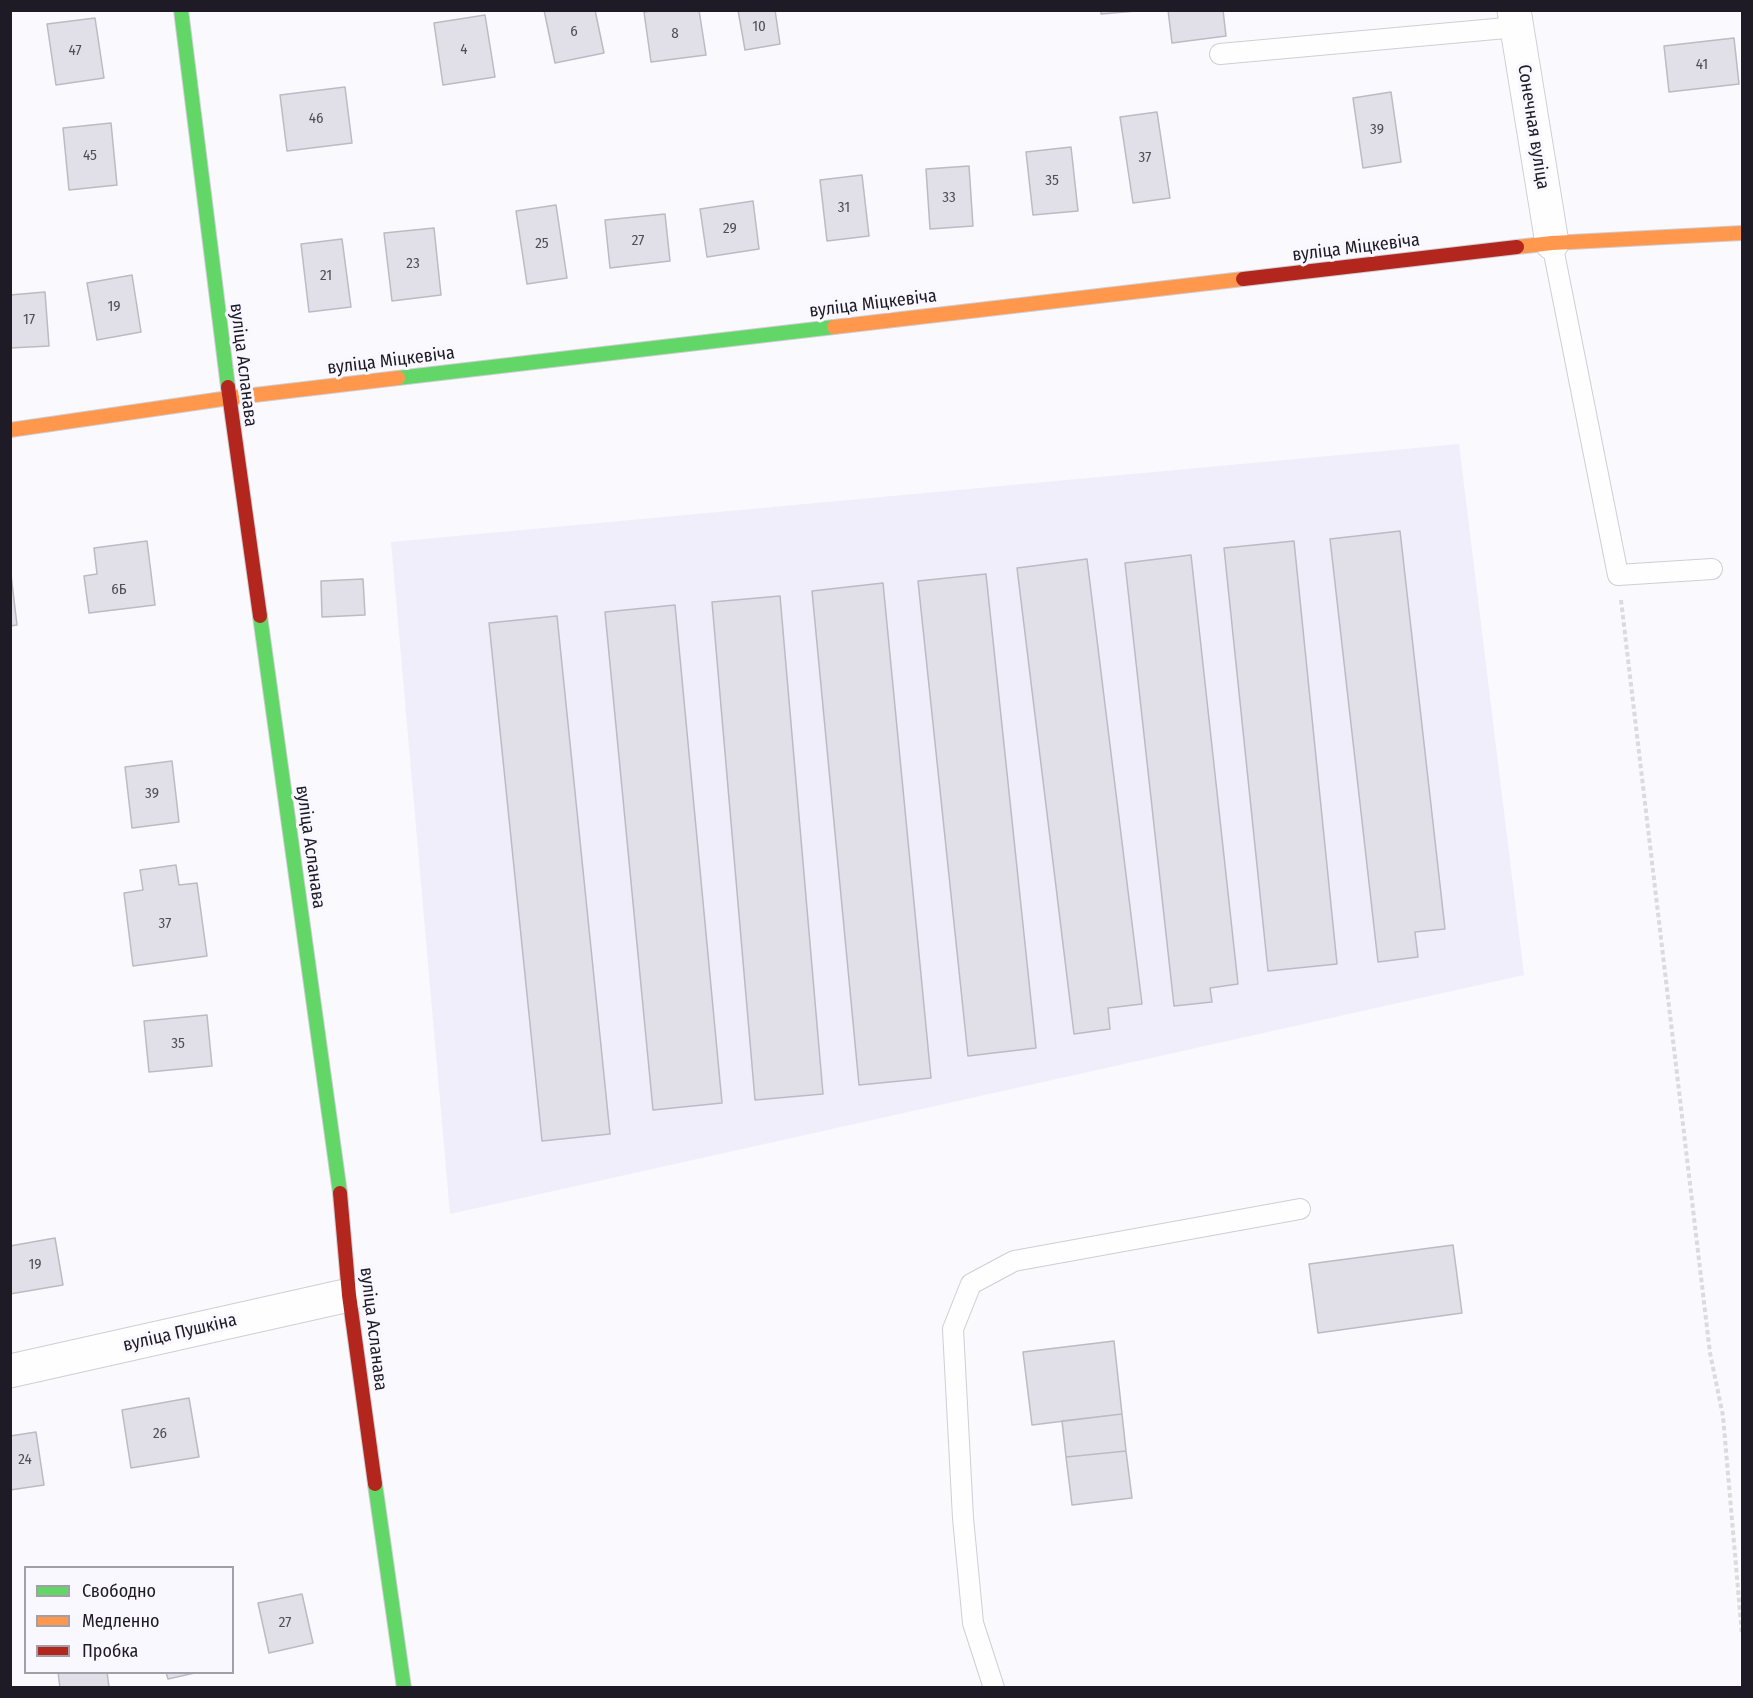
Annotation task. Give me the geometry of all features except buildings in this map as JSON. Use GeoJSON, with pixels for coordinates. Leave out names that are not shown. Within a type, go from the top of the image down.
{"type":"FeatureCollection","features":[{"type":"Feature","properties":{"kind":"street","name":"вуліца Асланава"},"geometry":{"type":"LineString","coordinates":[[181,10],[229,398],[340,1190],[349,1295],[404,1688]]}},
{"type":"Feature","properties":{"kind":"street","name":"Сонечная вуліца"},"geometry":{"type":"LineString","coordinates":[[1515,19],[1552,243]]}},
{"type":"Feature","properties":{"kind":"street","name":"вуліца Міцкевіча"},"geometry":{"type":"LineString","coordinates":[[10,430],[229,398],[1552,243],[1743,233]]}},
{"type":"Feature","properties":{"kind":"street","name":"вуліца Пушкіна"},"geometry":{"type":"LineString","coordinates":[[10,1371],[349,1295]]}},
{"type":"Feature","properties":{"kind":"lane"},"geometry":{"type":"LineString","coordinates":[[1220,54],[1515,19]]}},
{"type":"Feature","properties":{"kind":"lane"},"geometry":{"type":"LineString","coordinates":[[1552,243],[1618,575],[1712,569]]}},
{"type":"Feature","properties":{"kind":"lane"},"geometry":{"type":"LineString","coordinates":[[994,1688],[973,1623],[963,1518],[953,1329],[971,1284],[1014,1261],[1300,1209]]}},
{"type":"Feature","properties":{"kind":"path"},"geometry":{"type":"LineString","coordinates":[[1618,575],[1710,1353],[1723,1416],[1743,1635]]}},
{"type":"Feature","properties":{"kind":"shaded area"},"geometry":{"type":"Polygon","coordinates":[[[1459,444],[1524,975],[450,1214],[391,542],[1459,444]]]}},
{"type":"Feature","properties":{"kind":"traffic: fast"},"geometry":{"type":"LineString","coordinates":[[181,10],[228,387]]}},
{"type":"Feature","properties":{"kind":"traffic: fast"},"geometry":{"type":"LineString","coordinates":[[398,378],[834,327]]}},
{"type":"Feature","properties":{"kind":"traffic: fast"},"geometry":{"type":"LineString","coordinates":[[260,616],[340,1193]]}},
{"type":"Feature","properties":{"kind":"traffic: fast"},"geometry":{"type":"LineString","coordinates":[[375,1484],[404,1688]]}},
{"type":"Feature","properties":{"kind":"traffic: slow"},"geometry":{"type":"LineString","coordinates":[[1517,247],[1552,243],[1742,233]]}},
{"type":"Feature","properties":{"kind":"traffic: slow"},"geometry":{"type":"LineString","coordinates":[[834,327],[1243,279]]}},
{"type":"Feature","properties":{"kind":"traffic: slow"},"geometry":{"type":"LineString","coordinates":[[10,430],[229,398],[398,378]]}},
{"type":"Feature","properties":{"kind":"traffic: jam"},"geometry":{"type":"LineString","coordinates":[[1243,279],[1517,247]]}},
{"type":"Feature","properties":{"kind":"traffic: jam"},"geometry":{"type":"LineString","coordinates":[[228,387],[260,616]]}},
{"type":"Feature","properties":{"kind":"traffic: jam"},"geometry":{"type":"LineString","coordinates":[[340,1193],[349,1295],[375,1484]]}}]}
